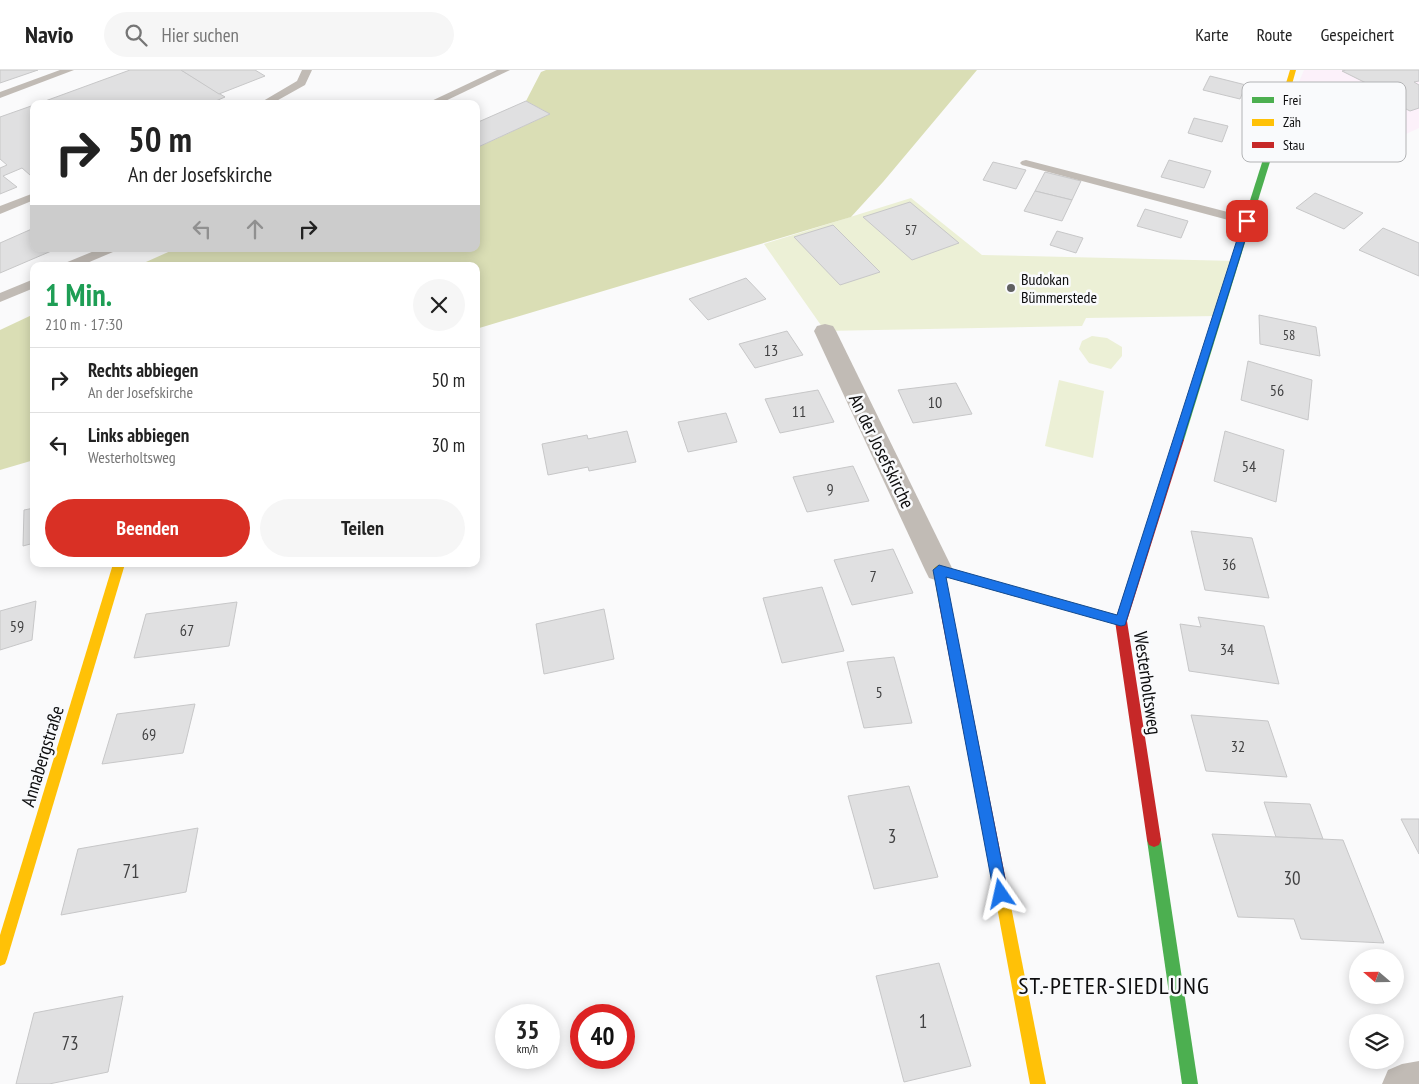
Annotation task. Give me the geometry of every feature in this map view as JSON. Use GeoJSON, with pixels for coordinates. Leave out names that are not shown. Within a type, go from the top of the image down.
{"type":"FeatureCollection","features":[{"type":"Feature","properties":{"kind":"street","name":"Westerholtsweg"},"geometry":{"type":"LineString","coordinates":[[1289,82],[1293,70]]}},
{"type":"Feature","properties":{"kind":"street","name":"Westerholtsweg"},"geometry":{"type":"LineString","coordinates":[[1190,1084],[1121,621],[1265,162]]}},
{"type":"Feature","properties":{"kind":"street","name":"An der Josefskirche"},"geometry":{"type":"LineString","coordinates":[[825,332],[939,570],[1038,1084]]}},
{"type":"Feature","properties":{"kind":"street","name":"Annabergstraße"},"geometry":{"type":"LineString","coordinates":[[0,959],[117,567]]}},
{"type":"Feature","properties":{"kind":"street"},"geometry":{"type":"LineString","coordinates":[[939,570],[1121,621]]}},
{"type":"Feature","properties":{"kind":"street"},"geometry":{"type":"LineString","coordinates":[[1402,1084],[1419,1080]]}},
{"type":"Feature","properties":{"kind":"lane"},"geometry":{"type":"LineString","coordinates":[[0,95],[69,70]]}},
{"type":"Feature","properties":{"kind":"lane"},"geometry":{"type":"LineString","coordinates":[[270,100],[301,83],[307,70]]}},
{"type":"Feature","properties":{"kind":"lane"},"geometry":{"type":"LineString","coordinates":[[439,100],[505,70]]}},
{"type":"Feature","properties":{"kind":"lane"},"geometry":{"type":"LineString","coordinates":[[1026,163],[1247,221]]}},
{"type":"Feature","properties":{"kind":"lane"},"geometry":{"type":"LineString","coordinates":[[0,210],[30,198]]}},
{"type":"Feature","properties":{"kind":"lane"},"geometry":{"type":"LineString","coordinates":[[79,262],[102,252]]}},
{"type":"Feature","properties":{"kind":"lane"},"geometry":{"type":"LineString","coordinates":[[0,298],[30,285]]}},
{"type":"Feature","properties":{"kind":"shaded area"},"geometry":{"type":"Polygon","coordinates":[[[1304,70],[1419,70],[1419,128],[1406,134],[1406,82],[1299,82],[1304,70]]]}},
{"type":"Feature","properties":{"kind":"green space"},"geometry":{"type":"Polygon","coordinates":[[[546,70],[977,70],[883,182],[851,217],[480,328],[480,262],[146,262],[168,252],[480,252],[480,146],[550,114],[526,101],[541,72],[546,70]]]}},
{"type":"Feature","properties":{"kind":"green space","name":"Budokan Bümmerstede"},"geometry":{"type":"Polygon","coordinates":[[[911,198],[982,255],[1236,261],[1217,316],[1086,318],[1082,326],[825,331],[764,244],[911,198]]]}},
{"type":"Feature","properties":{"kind":"green space"},"geometry":{"type":"Polygon","coordinates":[[[30,316],[30,461],[0,470],[0,330],[30,316]]]}},
{"type":"Feature","properties":{"kind":"green space"},"geometry":{"type":"Polygon","coordinates":[[[1092,336],[1107,338],[1122,347],[1122,356],[1111,369],[1089,363],[1079,349],[1082,341],[1092,336]]]}},
{"type":"Feature","properties":{"kind":"green space"},"geometry":{"type":"Polygon","coordinates":[[[1059,380],[1104,391],[1093,458],[1045,446],[1059,380]]]}},
{"type":"Feature","properties":{"kind":"building"},"geometry":{"type":"Polygon","coordinates":[[[0,70],[38,70],[0,83],[0,70]]]}},
{"type":"Feature","properties":{"kind":"building"},"geometry":{"type":"Polygon","coordinates":[[[130,70],[181,70],[225,97],[218,100],[48,100],[130,70]]]}},
{"type":"Feature","properties":{"kind":"building"},"geometry":{"type":"Polygon","coordinates":[[[181,70],[255,70],[265,76],[219,94],[181,70]]]}},
{"type":"Feature","properties":{"kind":"building"},"geometry":{"type":"Polygon","coordinates":[[[1419,70],[1419,81],[1414,82],[1419,85],[1419,108],[1410,111],[1406,109],[1406,82],[1364,82],[1342,71],[1419,70]]]}},
{"type":"Feature","properties":{"kind":"building"},"geometry":{"type":"Polygon","coordinates":[[[1210,76],[1242,84],[1240,99],[1203,90],[1210,76]]]}},
{"type":"Feature","properties":{"kind":"building"},"geometry":{"type":"Polygon","coordinates":[[[526,101],[550,114],[480,146],[480,121],[526,101]]]}},
{"type":"Feature","properties":{"kind":"building"},"geometry":{"type":"Polygon","coordinates":[[[30,106],[30,175],[22,168],[3,176],[17,187],[0,194],[0,168],[7,165],[0,159],[0,117],[30,106]]]}},
{"type":"Feature","properties":{"kind":"building"},"geometry":{"type":"Polygon","coordinates":[[[1194,118],[1228,126],[1222,142],[1188,133],[1194,118]]]}},
{"type":"Feature","properties":{"kind":"building"},"geometry":{"type":"Polygon","coordinates":[[[1169,160],[1211,171],[1204,188],[1161,177],[1169,160]]]}},
{"type":"Feature","properties":{"kind":"building"},"geometry":{"type":"Polygon","coordinates":[[[993,162],[1026,170],[1016,189],[983,180],[993,162]]]}},
{"type":"Feature","properties":{"kind":"building"},"geometry":{"type":"Polygon","coordinates":[[[1045,172],[1081,181],[1072,200],[1035,191],[1045,172]]]}},
{"type":"Feature","properties":{"kind":"building"},"geometry":{"type":"Polygon","coordinates":[[[1035,191],[1072,200],[1062,221],[1024,211],[1035,191]]]}},
{"type":"Feature","properties":{"kind":"building"},"geometry":{"type":"Polygon","coordinates":[[[1315,193],[1363,213],[1344,229],[1296,208],[1315,193]]]}},
{"type":"Feature","properties":{"kind":"building"},"geometry":{"type":"Polygon","coordinates":[[[910,202],[959,243],[912,260],[863,217],[910,202]]]}},
{"type":"Feature","properties":{"kind":"building"},"geometry":{"type":"Polygon","coordinates":[[[1145,209],[1188,221],[1181,238],[1137,226],[1145,209]]]}},
{"type":"Feature","properties":{"kind":"building"},"geometry":{"type":"Polygon","coordinates":[[[833,225],[880,272],[840,285],[794,237],[833,225]]]}},
{"type":"Feature","properties":{"kind":"building"},"geometry":{"type":"Polygon","coordinates":[[[1383,228],[1419,243],[1419,276],[1359,250],[1383,228]]]}},
{"type":"Feature","properties":{"kind":"building"},"geometry":{"type":"Polygon","coordinates":[[[30,230],[30,252],[49,252],[0,273],[0,243],[30,230]]]}},
{"type":"Feature","properties":{"kind":"building"},"geometry":{"type":"Polygon","coordinates":[[[1057,231],[1083,238],[1076,253],[1050,245],[1057,231]]]}},
{"type":"Feature","properties":{"kind":"building"},"geometry":{"type":"Polygon","coordinates":[[[746,278],[766,299],[708,320],[689,299],[746,278]]]}},
{"type":"Feature","properties":{"kind":"building"},"geometry":{"type":"Polygon","coordinates":[[[1259,315],[1316,327],[1320,356],[1260,344],[1259,315]]]}},
{"type":"Feature","properties":{"kind":"building"},"geometry":{"type":"Polygon","coordinates":[[[787,331],[803,355],[755,368],[739,344],[787,331]]]}},
{"type":"Feature","properties":{"kind":"building"},"geometry":{"type":"Polygon","coordinates":[[[1248,361],[1312,380],[1308,420],[1241,400],[1248,361]]]}},
{"type":"Feature","properties":{"kind":"building"},"geometry":{"type":"Polygon","coordinates":[[[956,383],[972,414],[913,423],[898,390],[956,383]]]}},
{"type":"Feature","properties":{"kind":"building"},"geometry":{"type":"Polygon","coordinates":[[[818,390],[834,422],[780,433],[765,399],[818,390]]]}},
{"type":"Feature","properties":{"kind":"building"},"geometry":{"type":"Polygon","coordinates":[[[726,413],[737,442],[688,452],[678,422],[726,413]]]}},
{"type":"Feature","properties":{"kind":"building"},"geometry":{"type":"Polygon","coordinates":[[[627,431],[636,462],[589,471],[588,467],[548,475],[542,444],[587,435],[588,439],[627,431]]]}},
{"type":"Feature","properties":{"kind":"building"},"geometry":{"type":"Polygon","coordinates":[[[1225,431],[1284,450],[1276,502],[1214,481],[1225,431]]]}},
{"type":"Feature","properties":{"kind":"building"},"geometry":{"type":"Polygon","coordinates":[[[853,466],[869,501],[807,512],[793,477],[853,466]]]}},
{"type":"Feature","properties":{"kind":"building"},"geometry":{"type":"Polygon","coordinates":[[[30,509],[30,544],[23,546],[24,510],[30,509]]]}},
{"type":"Feature","properties":{"kind":"building"},"geometry":{"type":"Polygon","coordinates":[[[1191,531],[1252,538],[1269,598],[1205,590],[1191,531]]]}},
{"type":"Feature","properties":{"kind":"building"},"geometry":{"type":"Polygon","coordinates":[[[893,549],[913,593],[852,605],[834,560],[893,549]]]}},
{"type":"Feature","properties":{"kind":"building"},"geometry":{"type":"Polygon","coordinates":[[[822,587],[844,651],[782,663],[763,598],[822,587]]]}},
{"type":"Feature","properties":{"kind":"building"},"geometry":{"type":"Polygon","coordinates":[[[36,601],[32,640],[0,650],[0,611],[36,601]]]}},
{"type":"Feature","properties":{"kind":"building"},"geometry":{"type":"Polygon","coordinates":[[[237,602],[229,646],[134,658],[146,614],[237,602]]]}},
{"type":"Feature","properties":{"kind":"building"},"geometry":{"type":"Polygon","coordinates":[[[604,609],[614,659],[544,674],[536,624],[604,609]]]}},
{"type":"Feature","properties":{"kind":"building"},"geometry":{"type":"Polygon","coordinates":[[[1198,617],[1264,626],[1279,684],[1189,671],[1180,624],[1201,627],[1198,617]]]}},
{"type":"Feature","properties":{"kind":"building"},"geometry":{"type":"Polygon","coordinates":[[[894,657],[912,723],[864,728],[847,662],[894,657]]]}},
{"type":"Feature","properties":{"kind":"building"},"geometry":{"type":"Polygon","coordinates":[[[195,704],[183,753],[102,764],[117,714],[195,704]]]}},
{"type":"Feature","properties":{"kind":"building"},"geometry":{"type":"Polygon","coordinates":[[[1191,715],[1268,721],[1287,777],[1206,771],[1191,715]]]}},
{"type":"Feature","properties":{"kind":"building"},"geometry":{"type":"Polygon","coordinates":[[[909,786],[938,877],[874,889],[848,796],[909,786]]]}},
{"type":"Feature","properties":{"kind":"building"},"geometry":{"type":"Polygon","coordinates":[[[1264,802],[1310,804],[1323,839],[1276,837],[1264,802]]]}},
{"type":"Feature","properties":{"kind":"building"},"geometry":{"type":"Polygon","coordinates":[[[1401,819],[1419,819],[1419,854],[1401,819]]]}},
{"type":"Feature","properties":{"kind":"building"},"geometry":{"type":"Polygon","coordinates":[[[198,828],[186,892],[61,915],[78,849],[198,828]]]}},
{"type":"Feature","properties":{"kind":"building"},"geometry":{"type":"Polygon","coordinates":[[[1212,834],[1343,840],[1384,943],[1301,939],[1294,919],[1238,917],[1212,834]]]}},
{"type":"Feature","properties":{"kind":"building"},"geometry":{"type":"Polygon","coordinates":[[[939,963],[971,1066],[904,1082],[876,976],[939,963]]]}},
{"type":"Feature","properties":{"kind":"building"},"geometry":{"type":"Polygon","coordinates":[[[123,996],[108,1072],[49,1084],[16,1084],[34,1013],[123,996]]]}},
{"type":"Feature","properties":{"kind":"traffic: fast"},"geometry":{"type":"LineString","coordinates":[[1179,440],[1266,162]]}},
{"type":"Feature","properties":{"kind":"traffic: fast"},"geometry":{"type":"LineString","coordinates":[[1154,840],[1190,1084]]}},
{"type":"Feature","properties":{"kind":"traffic: slow"},"geometry":{"type":"LineString","coordinates":[[1289,82],[1293,70]]}},
{"type":"Feature","properties":{"kind":"traffic: slow"},"geometry":{"type":"LineString","coordinates":[[0,959],[118,567]]}},
{"type":"Feature","properties":{"kind":"traffic: slow"},"geometry":{"type":"LineString","coordinates":[[945,604],[939,570],[1121,621]]}},
{"type":"Feature","properties":{"kind":"traffic: slow"},"geometry":{"type":"LineString","coordinates":[[1001,891],[1038,1084]]}},
{"type":"Feature","properties":{"kind":"traffic: jam"},"geometry":{"type":"LineString","coordinates":[[1154,840],[1121,621],[1179,440]]}},
{"type":"Feature","properties":{"kind":"traffic: jam"},"geometry":{"type":"LineString","coordinates":[[945,604],[1001,891]]}},
{"type":"Feature","properties":{"kind":"place","name":"Budokan Bümmerstede"},"geometry":{"type":"Point","coordinates":[1011,288]}},
{"type":"Feature","properties":{"kind":"district","name":"ST.-PETER-SIEDLUNG"},"geometry":{"type":"Point","coordinates":[1114,985]}},
{"type":"Feature","properties":{"kind":"route"},"geometry":{"type":"LineString","coordinates":[[1001,894],[939,570],[1121,621],[1236,261],[1247,221]]}}]}
